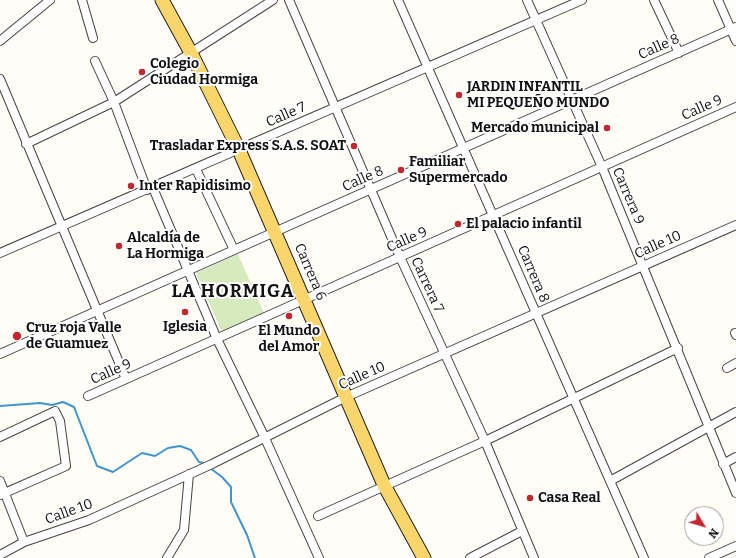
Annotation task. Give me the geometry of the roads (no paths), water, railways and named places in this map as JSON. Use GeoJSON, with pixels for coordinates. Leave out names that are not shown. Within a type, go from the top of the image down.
{"type":"FeatureCollection","features":[{"type":"Feature","properties":{"kind":"main road","name":"Carrera 6"},"geometry":{"type":"LineString","coordinates":[[162,0],[192,53],[239,150],[384,485],[424,558]]}},
{"type":"Feature","properties":{"kind":"street"},"geometry":{"type":"LineString","coordinates":[[0,41],[50,0]]}},
{"type":"Feature","properties":{"kind":"street"},"geometry":{"type":"LineString","coordinates":[[82,0],[93,38]]}},
{"type":"Feature","properties":{"kind":"street"},"geometry":{"type":"LineString","coordinates":[[26,144],[114,102],[272,0]]}},
{"type":"Feature","properties":{"kind":"street","name":"Carrera 7"},"geometry":{"type":"LineString","coordinates":[[289,0],[370,190],[485,441],[534,558]]}},
{"type":"Feature","properties":{"kind":"street","name":"Carrera 8"},"geometry":{"type":"LineString","coordinates":[[398,0],[644,558]]}},
{"type":"Feature","properties":{"kind":"street","name":"Carrera 9"},"geometry":{"type":"LineString","coordinates":[[528,0],[602,167],[678,348],[723,464],[736,493]]}},
{"type":"Feature","properties":{"kind":"street","name":"Calle 7"},"geometry":{"type":"LineString","coordinates":[[0,253],[582,0]]}},
{"type":"Feature","properties":{"kind":"street"},"geometry":{"type":"LineString","coordinates":[[654,0],[678,53]]}},
{"type":"Feature","properties":{"kind":"street"},"geometry":{"type":"LineString","coordinates":[[718,0],[734,28],[736,41]]}},
{"type":"Feature","properties":{"kind":"street","name":"Calle 8"},"geometry":{"type":"LineString","coordinates":[[0,354],[734,28]]}},
{"type":"Feature","properties":{"kind":"street"},"geometry":{"type":"LineString","coordinates":[[94,61],[114,102],[150,189],[188,271],[217,339],[264,436],[319,558]]}},
{"type":"Feature","properties":{"kind":"street"},"geometry":{"type":"LineString","coordinates":[[0,79],[126,379]]}},
{"type":"Feature","properties":{"kind":"street","name":"Calle 9"},"geometry":{"type":"LineString","coordinates":[[88,396],[736,107]]}},
{"type":"Feature","properties":{"kind":"street"},"geometry":{"type":"LineString","coordinates":[[196,169],[234,250]]}},
{"type":"Feature","properties":{"kind":"street","name":"Calle 10"},"geometry":{"type":"LineString","coordinates":[[0,555],[24,542],[89,520],[212,464],[264,436],[346,397],[736,225]]}},
{"type":"Feature","properties":{"kind":"street"},"geometry":{"type":"LineString","coordinates":[[318,516],[384,485],[485,441],[678,348]]}},
{"type":"Feature","properties":{"kind":"street"},"geometry":{"type":"LineString","coordinates":[[726,368],[736,363]]}},
{"type":"Feature","properties":{"kind":"street"},"geometry":{"type":"LineString","coordinates":[[0,437],[55,411],[60,421],[66,466],[2,494]]}},
{"type":"Feature","properties":{"kind":"street"},"geometry":{"type":"LineString","coordinates":[[610,481],[736,412]]}},
{"type":"Feature","properties":{"kind":"street"},"geometry":{"type":"LineString","coordinates":[[723,464],[736,457]]}},
{"type":"Feature","properties":{"kind":"street"},"geometry":{"type":"LineString","coordinates":[[167,558],[184,530],[189,474]]}},
{"type":"Feature","properties":{"kind":"street"},"geometry":{"type":"LineString","coordinates":[[0,481],[2,494],[24,542]]}},
{"type":"Feature","properties":{"kind":"street"},"geometry":{"type":"LineString","coordinates":[[470,558],[522,531]]}},
{"type":"Feature","properties":{"kind":"street"},"geometry":{"type":"LineString","coordinates":[[709,558],[736,546]]}},
{"type":"Feature","properties":{"kind":"waterway"},"geometry":{"type":"LineString","coordinates":[[0,406],[40,403],[52,405],[63,402],[74,407],[97,466],[113,472],[142,453],[155,456],[168,448],[180,446],[191,450],[199,462],[207,464]]}},
{"type":"Feature","properties":{"kind":"waterway"},"geometry":{"type":"LineString","coordinates":[[210,468],[222,477],[231,487],[231,502],[247,535],[255,558]]}},
{"type":"Feature","properties":{"kind":"place","name":"Colegio Ciudad Hormiga"},"geometry":{"type":"Point","coordinates":[142,72]}},
{"type":"Feature","properties":{"kind":"place","name":"JARDIN INFANTIL MI PEQUEÑO MUNDO"},"geometry":{"type":"Point","coordinates":[459,95]}},
{"type":"Feature","properties":{"kind":"place","name":"Mercado municipal"},"geometry":{"type":"Point","coordinates":[607,128]}},
{"type":"Feature","properties":{"kind":"place","name":"Trasladar Express S.A.S. SOAT"},"geometry":{"type":"Point","coordinates":[354,146]}},
{"type":"Feature","properties":{"kind":"place","name":"Familiar Supermercado"},"geometry":{"type":"Point","coordinates":[401,170]}},
{"type":"Feature","properties":{"kind":"place","name":"Inter Rapidisimo"},"geometry":{"type":"Point","coordinates":[131,186]}},
{"type":"Feature","properties":{"kind":"place","name":"El palacio infantil"},"geometry":{"type":"Point","coordinates":[458,224]}},
{"type":"Feature","properties":{"kind":"place","name":"Alcaldía de La Hormiga"},"geometry":{"type":"Point","coordinates":[119,246]}},
{"type":"Feature","properties":{"kind":"place","name":"Iglesia"},"geometry":{"type":"Point","coordinates":[185,312]}},
{"type":"Feature","properties":{"kind":"place","name":"El Mundo del Amor"},"geometry":{"type":"Point","coordinates":[289,316]}},
{"type":"Feature","properties":{"kind":"place","name":"Cruz roja Valle de Guamuez"},"geometry":{"type":"Point","coordinates":[17,336]}},
{"type":"Feature","properties":{"kind":"place","name":"Casa Real"},"geometry":{"type":"Point","coordinates":[530,498]}},
{"type":"Feature","properties":{"kind":"district","name":"LA HORMIGA"},"geometry":{"type":"Point","coordinates":[233,292]}}]}
